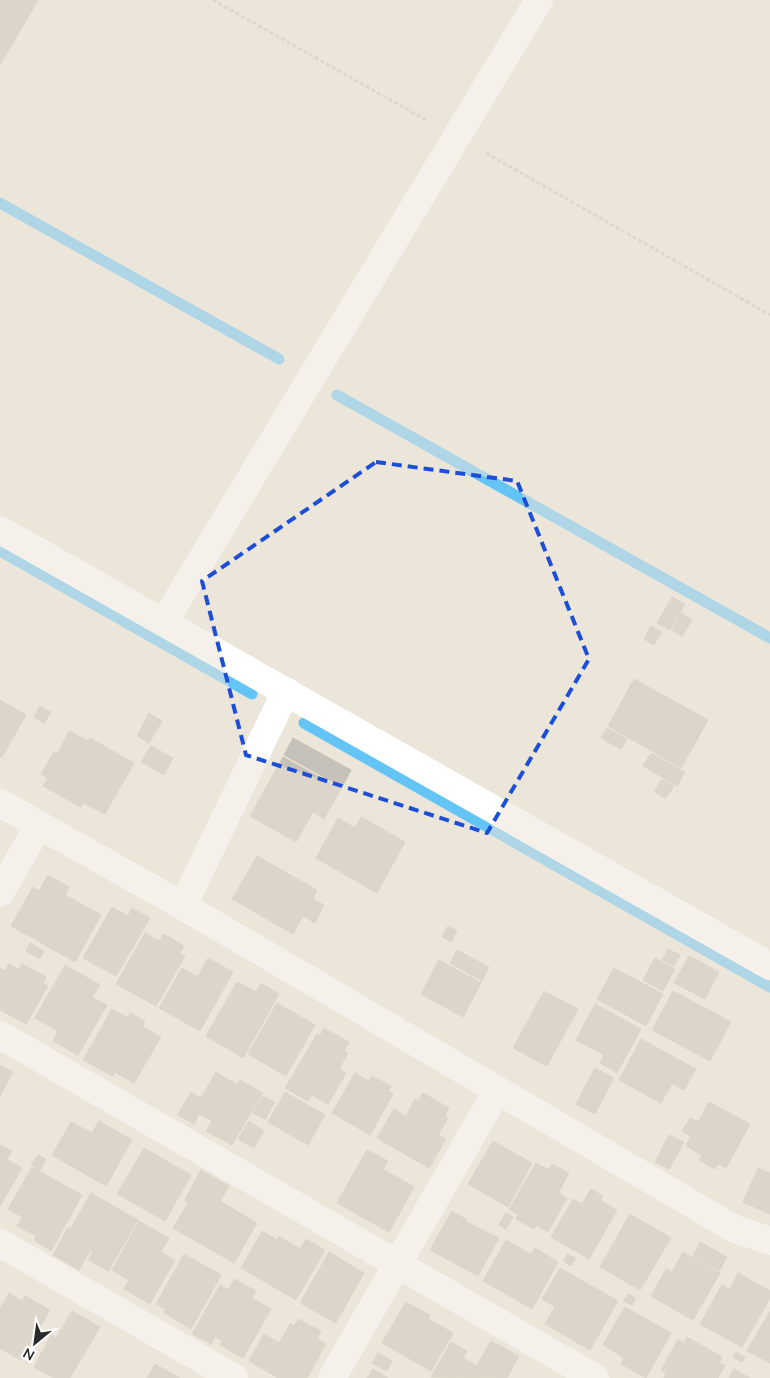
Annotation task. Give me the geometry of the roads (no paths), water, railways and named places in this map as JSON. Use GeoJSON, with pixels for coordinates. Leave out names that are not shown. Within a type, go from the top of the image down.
{"type":"FeatureCollection","features":[{"type":"Feature","properties":{"kind":"street"},"geometry":{"type":"LineString","coordinates":[[164,622],[539,0]]}},
{"type":"Feature","properties":{"kind":"street"},"geometry":{"type":"LineString","coordinates":[[0,530],[770,966]]}},
{"type":"Feature","properties":{"kind":"street"},"geometry":{"type":"LineString","coordinates":[[183,906],[286,691]]}},
{"type":"Feature","properties":{"kind":"street"},"geometry":{"type":"LineString","coordinates":[[0,803],[183,906],[733,1228],[770,1241]]}},
{"type":"Feature","properties":{"kind":"street"},"geometry":{"type":"LineString","coordinates":[[0,894],[39,825]]}},
{"type":"Feature","properties":{"kind":"street"},"geometry":{"type":"LineString","coordinates":[[0,1035],[595,1378]]}},
{"type":"Feature","properties":{"kind":"street"},"geometry":{"type":"LineString","coordinates":[[332,1378],[497,1091]]}},
{"type":"Feature","properties":{"kind":"street"},"geometry":{"type":"LineString","coordinates":[[0,1243],[234,1378]]}},
{"type":"Feature","properties":{"kind":"waterway"},"geometry":{"type":"LineString","coordinates":[[0,203],[279,359]]}},
{"type":"Feature","properties":{"kind":"waterway"},"geometry":{"type":"LineString","coordinates":[[337,395],[770,638]]}},
{"type":"Feature","properties":{"kind":"waterway"},"geometry":{"type":"LineString","coordinates":[[0,551],[252,694]]}},
{"type":"Feature","properties":{"kind":"waterway"},"geometry":{"type":"LineString","coordinates":[[304,723],[770,987]]}}]}
